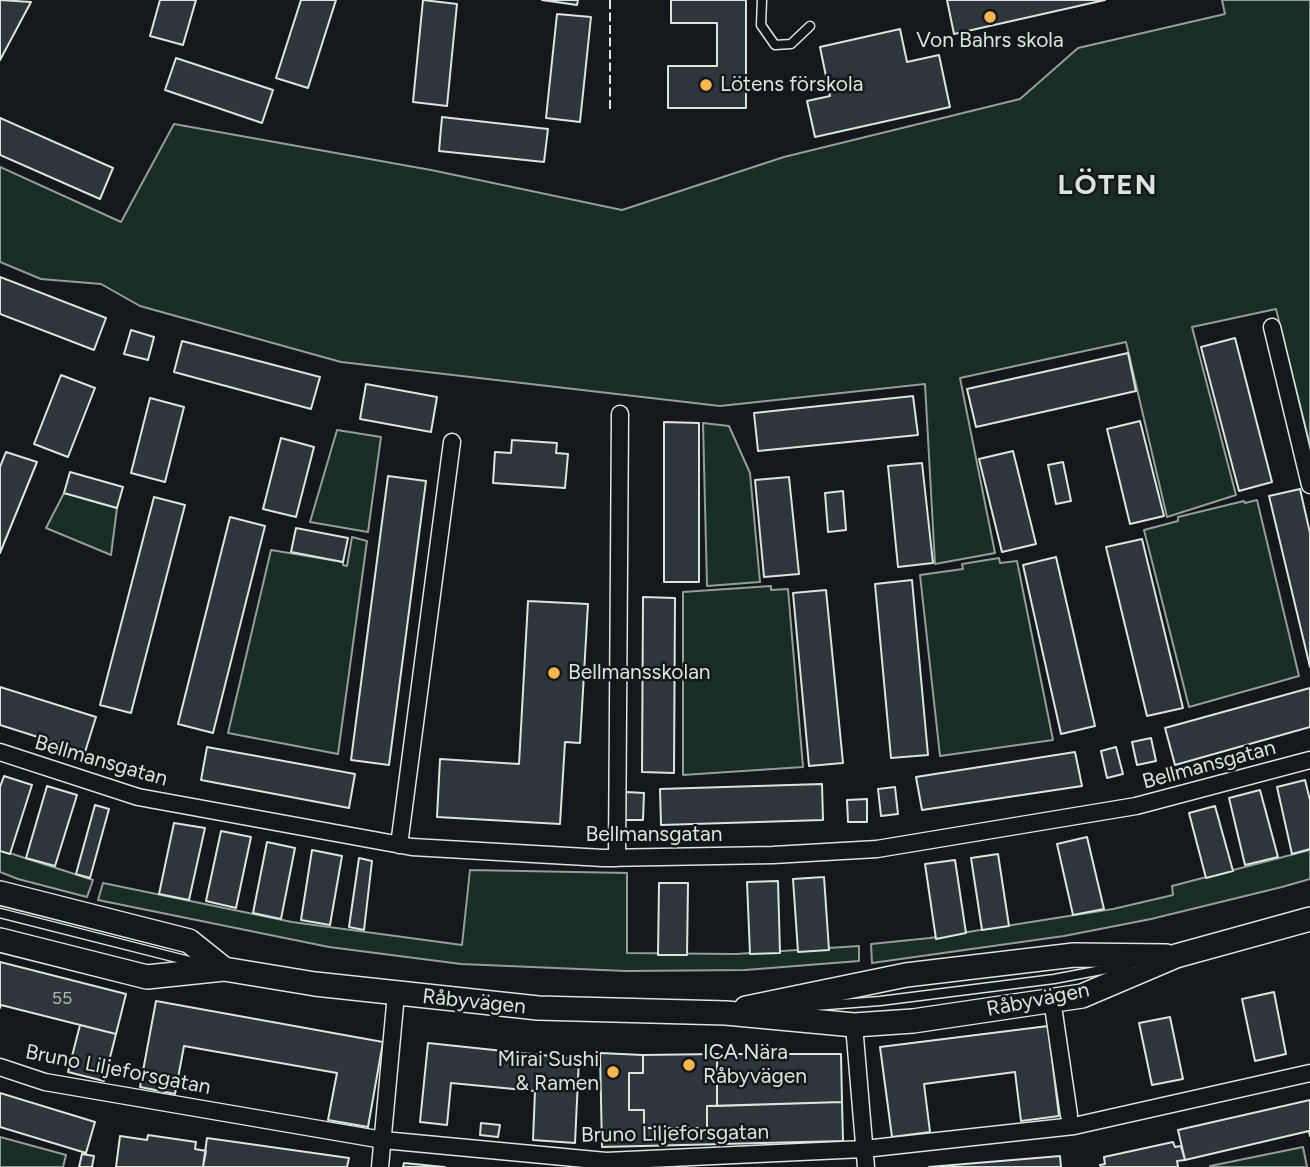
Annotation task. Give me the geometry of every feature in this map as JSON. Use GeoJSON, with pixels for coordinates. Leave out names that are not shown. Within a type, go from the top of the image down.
{"type":"FeatureCollection","features":[{"type":"Feature","properties":{"kind":"main road"},"geometry":{"type":"LineString","coordinates":[[0,893],[189,941],[224,969]]}},
{"type":"Feature","properties":{"kind":"main road","name":"Råbyvägen"},"geometry":{"type":"LineString","coordinates":[[0,940],[147,977],[224,969],[396,994],[538,1008],[726,1013],[855,1025],[913,1021],[1082,996],[1176,956],[1310,919]]}},
{"type":"Feature","properties":{"kind":"main road","name":"Råbyvägen"},"geometry":{"type":"LineString","coordinates":[[726,1013],[906,975],[1074,955],[1176,956]]}},
{"type":"Feature","properties":{"kind":"street"},"geometry":{"type":"LineString","coordinates":[[1272,327],[1310,485]]}},
{"type":"Feature","properties":{"kind":"street"},"geometry":{"type":"LineString","coordinates":[[617,858],[620,414]]}},
{"type":"Feature","properties":{"kind":"street"},"geometry":{"type":"LineString","coordinates":[[399,845],[452,442]]}},
{"type":"Feature","properties":{"kind":"street","name":"Bellmansgatan"},"geometry":{"type":"LineString","coordinates":[[0,752],[138,797],[399,845],[617,858],[773,855],[877,849],[1136,806],[1310,760]]}},
{"type":"Feature","properties":{"kind":"street"},"geometry":{"type":"LineString","coordinates":[[380,1167],[396,994]]}},
{"type":"Feature","properties":{"kind":"street"},"geometry":{"type":"LineString","coordinates":[[1054,1013],[1069,1115]]}},
{"type":"Feature","properties":{"kind":"street"},"geometry":{"type":"LineString","coordinates":[[855,1025],[866,1167]]}},
{"type":"Feature","properties":{"kind":"street","name":"Bruno Liljeforsgatan"},"geometry":{"type":"LineString","coordinates":[[0,1067],[45,1082],[383,1140],[606,1161],[864,1149],[1074,1126],[1310,1073]]}},
{"type":"Feature","properties":{"kind":"lane"},"geometry":{"type":"LineString","coordinates":[[762,0],[761,25],[775,45],[790,44],[810,26]]}},
{"type":"Feature","properties":{"kind":"lane","name":"Råbyvägen"},"geometry":{"type":"LineString","coordinates":[[0,913],[224,969]]}},
{"type":"Feature","properties":{"kind":"green space"},"geometry":{"type":"Polygon","coordinates":[[[1222,0],[1310,0],[1310,445],[1276,309],[1192,327],[1236,495],[1167,517],[1126,342],[960,378],[995,553],[935,564],[925,384],[720,406],[341,362],[140,306],[101,284],[41,279],[0,262],[0,167],[121,222],[174,124],[431,170],[622,210],[784,157],[1020,99],[1078,48],[1225,14],[1222,0]]]}},
{"type":"Feature","properties":{"kind":"green space"},"geometry":{"type":"Polygon","coordinates":[[[703,423],[729,426],[750,473],[760,582],[707,586],[703,423]]]}},
{"type":"Feature","properties":{"kind":"green space"},"geometry":{"type":"Polygon","coordinates":[[[337,430],[381,437],[368,532],[310,522],[337,430]]]}},
{"type":"Feature","properties":{"kind":"green space"},"geometry":{"type":"Polygon","coordinates":[[[64,493],[117,508],[111,555],[46,528],[64,493]]]}},
{"type":"Feature","properties":{"kind":"green space"},"geometry":{"type":"Polygon","coordinates":[[[1257,500],[1299,676],[1189,707],[1144,530],[1178,521],[1178,517],[1257,500]]]}},
{"type":"Feature","properties":{"kind":"green space"},"geometry":{"type":"Polygon","coordinates":[[[352,537],[367,541],[338,754],[228,733],[271,550],[343,562],[343,565],[347,566],[352,537]]]}},
{"type":"Feature","properties":{"kind":"green space"},"geometry":{"type":"Polygon","coordinates":[[[999,558],[1000,563],[1017,561],[1053,740],[940,756],[920,575],[963,569],[962,564],[999,558]]]}},
{"type":"Feature","properties":{"kind":"green space"},"geometry":{"type":"Polygon","coordinates":[[[771,586],[771,590],[788,589],[803,767],[683,775],[683,592],[771,586]]]}},
{"type":"Feature","properties":{"kind":"green space"},"geometry":{"type":"Polygon","coordinates":[[[0,850],[93,880],[87,897],[0,872],[0,850]]]}},
{"type":"Feature","properties":{"kind":"green space"},"geometry":{"type":"Polygon","coordinates":[[[1310,850],[1310,879],[1282,887],[1151,919],[1064,936],[872,963],[871,944],[930,938],[1113,909],[1173,895],[1172,886],[1310,850]]]}},
{"type":"Feature","properties":{"kind":"green space"},"geometry":{"type":"Polygon","coordinates":[[[470,870],[627,873],[627,953],[736,954],[859,946],[859,961],[745,970],[626,971],[461,964],[329,947],[98,900],[103,883],[292,922],[462,945],[470,870]]]}},
{"type":"Feature","properties":{"kind":"green space"},"geometry":{"type":"Polygon","coordinates":[[[0,1137],[66,1155],[63,1167],[0,1167],[0,1137]]]}},
{"type":"Feature","properties":{"kind":"green space"},"geometry":{"type":"Polygon","coordinates":[[[1303,1147],[1307,1167],[1210,1167],[1210,1166],[1303,1147]]]}},
{"type":"Feature","properties":{"kind":"building"},"geometry":{"type":"Polygon","coordinates":[[[0,0],[31,2],[0,60],[0,0]]]}},
{"type":"Feature","properties":{"kind":"building"},"geometry":{"type":"Polygon","coordinates":[[[160,0],[196,0],[183,45],[150,36],[160,0]]]}},
{"type":"Feature","properties":{"kind":"building"},"geometry":{"type":"Polygon","coordinates":[[[301,0],[336,0],[308,88],[276,78],[301,0]]]}},
{"type":"Feature","properties":{"kind":"building"},"geometry":{"type":"Polygon","coordinates":[[[423,0],[457,4],[447,106],[413,102],[423,0]]]}},
{"type":"Feature","properties":{"kind":"building"},"geometry":{"type":"Polygon","coordinates":[[[542,0],[578,0],[577,5],[542,0]]]}},
{"type":"Feature","properties":{"kind":"building"},"geometry":{"type":"Polygon","coordinates":[[[671,0],[746,0],[746,108],[668,108],[668,66],[717,66],[717,23],[671,23],[671,0]]]}},
{"type":"Feature","properties":{"kind":"building","name":"Von Bahrs skola"},"geometry":{"type":"Polygon","coordinates":[[[947,0],[1105,0],[954,34],[947,0]]]}},
{"type":"Feature","properties":{"kind":"building"},"geometry":{"type":"Polygon","coordinates":[[[557,14],[591,17],[580,122],[546,118],[557,14]]]}},
{"type":"Feature","properties":{"kind":"building"},"geometry":{"type":"Polygon","coordinates":[[[900,29],[907,62],[939,55],[950,107],[815,137],[807,101],[830,96],[820,47],[900,29]]]}},
{"type":"Feature","properties":{"kind":"building"},"geometry":{"type":"Polygon","coordinates":[[[176,58],[273,90],[262,123],[165,90],[176,58]]]}},
{"type":"Feature","properties":{"kind":"building"},"geometry":{"type":"Polygon","coordinates":[[[442,117],[548,129],[544,162],[439,151],[442,117]]]}},
{"type":"Feature","properties":{"kind":"building"},"geometry":{"type":"Polygon","coordinates":[[[0,118],[113,168],[100,199],[0,155],[0,118]]]}},
{"type":"Feature","properties":{"kind":"building"},"geometry":{"type":"Polygon","coordinates":[[[0,277],[106,318],[94,350],[0,314],[0,277]]]}},
{"type":"Feature","properties":{"kind":"building"},"geometry":{"type":"Polygon","coordinates":[[[131,330],[154,337],[148,360],[124,354],[131,330]]]}},
{"type":"Feature","properties":{"kind":"building"},"geometry":{"type":"Polygon","coordinates":[[[1235,338],[1272,482],[1239,491],[1201,347],[1235,338]]]}},
{"type":"Feature","properties":{"kind":"building"},"geometry":{"type":"Polygon","coordinates":[[[182,341],[320,377],[311,409],[174,372],[182,341]]]}},
{"type":"Feature","properties":{"kind":"building"},"geometry":{"type":"Polygon","coordinates":[[[1128,353],[1136,391],[976,427],[967,389],[1128,353]]]}},
{"type":"Feature","properties":{"kind":"building"},"geometry":{"type":"Polygon","coordinates":[[[61,375],[95,388],[68,457],[34,444],[61,375]]]}},
{"type":"Feature","properties":{"kind":"building"},"geometry":{"type":"Polygon","coordinates":[[[366,384],[437,397],[431,432],[360,419],[366,384]]]}},
{"type":"Feature","properties":{"kind":"building"},"geometry":{"type":"Polygon","coordinates":[[[913,396],[918,435],[758,451],[754,413],[913,396]]]}},
{"type":"Feature","properties":{"kind":"building"},"geometry":{"type":"Polygon","coordinates":[[[150,398],[184,407],[165,482],[131,473],[150,398]]]}},
{"type":"Feature","properties":{"kind":"building"},"geometry":{"type":"Polygon","coordinates":[[[1140,421],[1164,516],[1130,524],[1107,429],[1140,421]]]}},
{"type":"Feature","properties":{"kind":"building"},"geometry":{"type":"Polygon","coordinates":[[[664,422],[699,423],[699,582],[664,582],[664,422]]]}},
{"type":"Feature","properties":{"kind":"building"},"geometry":{"type":"Polygon","coordinates":[[[281,438],[314,447],[296,517],[263,509],[281,438]]]}},
{"type":"Feature","properties":{"kind":"building"},"geometry":{"type":"Polygon","coordinates":[[[512,440],[557,443],[556,453],[568,454],[565,488],[493,483],[495,452],[511,453],[512,440]]]}},
{"type":"Feature","properties":{"kind":"building"},"geometry":{"type":"Polygon","coordinates":[[[1013,451],[1036,544],[1002,552],[979,459],[1013,451]]]}},
{"type":"Feature","properties":{"kind":"building"},"geometry":{"type":"Polygon","coordinates":[[[6,452],[37,462],[0,553],[0,467],[6,452]]]}},
{"type":"Feature","properties":{"kind":"building"},"geometry":{"type":"Polygon","coordinates":[[[1063,462],[1071,501],[1056,504],[1048,465],[1063,462]]]}},
{"type":"Feature","properties":{"kind":"building"},"geometry":{"type":"Polygon","coordinates":[[[922,463],[933,563],[898,567],[888,466],[922,463]]]}},
{"type":"Feature","properties":{"kind":"building"},"geometry":{"type":"Polygon","coordinates":[[[70,472],[123,487],[117,508],[64,493],[70,472]]]}},
{"type":"Feature","properties":{"kind":"building"},"geometry":{"type":"Polygon","coordinates":[[[388,476],[426,481],[389,765],[351,760],[388,476]]]}},
{"type":"Feature","properties":{"kind":"building"},"geometry":{"type":"Polygon","coordinates":[[[789,477],[799,574],[764,577],[755,480],[789,477]]]}},
{"type":"Feature","properties":{"kind":"building"},"geometry":{"type":"Polygon","coordinates":[[[1300,489],[1310,533],[1310,667],[1269,496],[1300,489]]]}},
{"type":"Feature","properties":{"kind":"building"},"geometry":{"type":"Polygon","coordinates":[[[843,491],[846,530],[828,532],[825,493],[843,491]]]}},
{"type":"Feature","properties":{"kind":"building"},"geometry":{"type":"Polygon","coordinates":[[[154,497],[185,505],[131,713],[100,705],[154,497]]]}},
{"type":"Feature","properties":{"kind":"building"},"geometry":{"type":"Polygon","coordinates":[[[230,517],[265,526],[213,733],[178,724],[230,517]]]}},
{"type":"Feature","properties":{"kind":"building"},"geometry":{"type":"Polygon","coordinates":[[[296,528],[348,538],[343,562],[291,552],[296,528]]]}},
{"type":"Feature","properties":{"kind":"building"},"geometry":{"type":"Polygon","coordinates":[[[1142,539],[1183,708],[1147,716],[1106,547],[1142,539]]]}},
{"type":"Feature","properties":{"kind":"building"},"geometry":{"type":"Polygon","coordinates":[[[1056,557],[1095,726],[1061,734],[1023,565],[1056,557]]]}},
{"type":"Feature","properties":{"kind":"building"},"geometry":{"type":"Polygon","coordinates":[[[912,580],[928,755],[891,758],[875,584],[912,580]]]}},
{"type":"Feature","properties":{"kind":"building"},"geometry":{"type":"Polygon","coordinates":[[[826,590],[843,763],[809,766],[793,593],[826,590]]]}},
{"type":"Feature","properties":{"kind":"building"},"geometry":{"type":"Polygon","coordinates":[[[643,597],[675,598],[674,773],[642,772],[643,597]]]}},
{"type":"Feature","properties":{"kind":"building","name":"Bellmansskolan"},"geometry":{"type":"Polygon","coordinates":[[[528,601],[588,604],[580,743],[565,742],[560,824],[437,817],[440,759],[519,764],[528,601]]]}},
{"type":"Feature","properties":{"kind":"building"},"geometry":{"type":"Polygon","coordinates":[[[0,687],[96,717],[85,752],[0,725],[0,687]]]}},
{"type":"Feature","properties":{"kind":"building"},"geometry":{"type":"Polygon","coordinates":[[[1310,688],[1310,727],[1175,765],[1165,728],[1310,688]]]}},
{"type":"Feature","properties":{"kind":"building"},"geometry":{"type":"Polygon","coordinates":[[[1151,738],[1156,761],[1137,765],[1132,742],[1151,738]]]}},
{"type":"Feature","properties":{"kind":"building"},"geometry":{"type":"Polygon","coordinates":[[[207,747],[355,774],[349,808],[201,780],[207,747]]]}},
{"type":"Feature","properties":{"kind":"building"},"geometry":{"type":"Polygon","coordinates":[[[1116,747],[1123,774],[1107,778],[1101,751],[1116,747]]]}},
{"type":"Feature","properties":{"kind":"building"},"geometry":{"type":"Polygon","coordinates":[[[1075,752],[1082,786],[922,810],[916,777],[1075,752]]]}},
{"type":"Feature","properties":{"kind":"building"},"geometry":{"type":"Polygon","coordinates":[[[4,776],[32,785],[10,854],[0,851],[0,787],[4,776]]]}},
{"type":"Feature","properties":{"kind":"building"},"geometry":{"type":"Polygon","coordinates":[[[1305,780],[1310,800],[1310,849],[1292,854],[1277,787],[1305,780]]]}},
{"type":"Feature","properties":{"kind":"building"},"geometry":{"type":"Polygon","coordinates":[[[822,784],[823,820],[661,825],[660,789],[822,784]]]}},
{"type":"Feature","properties":{"kind":"building"},"geometry":{"type":"Polygon","coordinates":[[[47,786],[77,795],[55,866],[26,858],[47,786]]]}},
{"type":"Feature","properties":{"kind":"building"},"geometry":{"type":"Polygon","coordinates":[[[895,787],[898,814],[881,816],[878,789],[895,787]]]}},
{"type":"Feature","properties":{"kind":"building"},"geometry":{"type":"Polygon","coordinates":[[[1260,790],[1278,857],[1245,865],[1229,798],[1260,790]]]}},
{"type":"Feature","properties":{"kind":"building"},"geometry":{"type":"Polygon","coordinates":[[[626,792],[644,793],[643,820],[625,820],[626,792]]]}},
{"type":"Feature","properties":{"kind":"building"},"geometry":{"type":"Polygon","coordinates":[[[867,799],[867,822],[848,822],[847,800],[867,799]]]}},
{"type":"Feature","properties":{"kind":"building"},"geometry":{"type":"Polygon","coordinates":[[[95,805],[109,809],[90,878],[76,874],[95,805]]]}},
{"type":"Feature","properties":{"kind":"building"},"geometry":{"type":"Polygon","coordinates":[[[1215,806],[1233,871],[1206,878],[1189,813],[1215,806]]]}},
{"type":"Feature","properties":{"kind":"building"},"geometry":{"type":"Polygon","coordinates":[[[174,823],[205,828],[189,900],[159,894],[174,823]]]}},
{"type":"Feature","properties":{"kind":"building"},"geometry":{"type":"Polygon","coordinates":[[[221,831],[251,837],[236,908],[206,901],[221,831]]]}},
{"type":"Feature","properties":{"kind":"building"},"geometry":{"type":"Polygon","coordinates":[[[1087,837],[1104,909],[1073,915],[1057,844],[1087,837]]]}},
{"type":"Feature","properties":{"kind":"building"},"geometry":{"type":"Polygon","coordinates":[[[267,842],[295,848],[281,919],[253,913],[267,842]]]}},
{"type":"Feature","properties":{"kind":"building"},"geometry":{"type":"Polygon","coordinates":[[[312,850],[342,856],[330,925],[301,920],[312,850]]]}},
{"type":"Feature","properties":{"kind":"building"},"geometry":{"type":"Polygon","coordinates":[[[998,854],[1009,926],[982,930],[971,858],[998,854]]]}},
{"type":"Feature","properties":{"kind":"building"},"geometry":{"type":"Polygon","coordinates":[[[359,858],[372,861],[364,930],[349,927],[359,858]]]}},
{"type":"Feature","properties":{"kind":"building"},"geometry":{"type":"Polygon","coordinates":[[[955,860],[966,933],[936,939],[925,864],[955,860]]]}},
{"type":"Feature","properties":{"kind":"building"},"geometry":{"type":"Polygon","coordinates":[[[824,877],[829,950],[798,952],[793,879],[824,877]]]}},
{"type":"Feature","properties":{"kind":"building"},"geometry":{"type":"Polygon","coordinates":[[[778,881],[780,953],[750,954],[747,882],[778,881]]]}},
{"type":"Feature","properties":{"kind":"building"},"geometry":{"type":"Polygon","coordinates":[[[659,883],[688,883],[687,955],[658,955],[659,883]]]}},
{"type":"Feature","properties":{"kind":"building"},"geometry":{"type":"Polygon","coordinates":[[[0,962],[126,994],[116,1034],[1,1005],[0,1008],[0,962]]]}},
{"type":"Feature","properties":{"kind":"building"},"geometry":{"type":"Polygon","coordinates":[[[1274,992],[1286,1054],[1255,1061],[1242,999],[1274,992]]]}},
{"type":"Feature","properties":{"kind":"building"},"geometry":{"type":"Polygon","coordinates":[[[156,1001],[383,1042],[368,1127],[328,1120],[337,1073],[184,1046],[175,1094],[140,1087],[156,1001]]]}},
{"type":"Feature","properties":{"kind":"building"},"geometry":{"type":"Polygon","coordinates":[[[1170,1017],[1183,1079],[1152,1085],[1139,1023],[1170,1017]]]}},
{"type":"Feature","properties":{"kind":"building"},"geometry":{"type":"Polygon","coordinates":[[[80,1025],[116,1034],[104,1081],[68,1072],[80,1025]]]}},
{"type":"Feature","properties":{"kind":"building"},"geometry":{"type":"Polygon","coordinates":[[[1048,1026],[1059,1116],[1021,1121],[1015,1072],[924,1084],[930,1132],[892,1137],[880,1047],[1048,1026]]]}},
{"type":"Feature","properties":{"kind":"building"},"geometry":{"type":"Polygon","coordinates":[[[428,1043],[579,1059],[575,1143],[533,1140],[535,1091],[451,1083],[447,1125],[420,1122],[428,1043]]]}},
{"type":"Feature","properties":{"kind":"building"},"geometry":{"type":"Polygon","coordinates":[[[600,1053],[643,1055],[643,1073],[629,1073],[629,1110],[644,1110],[644,1128],[707,1128],[707,1106],[842,1102],[843,1141],[602,1147],[600,1053]]]}},
{"type":"Feature","properties":{"kind":"building"},"geometry":{"type":"Polygon","coordinates":[[[717,1054],[841,1054],[842,1102],[717,1106],[717,1054]]]}},
{"type":"Feature","properties":{"kind":"building"},"geometry":{"type":"Polygon","coordinates":[[[717,1054],[717,1106],[707,1106],[707,1128],[644,1128],[644,1110],[629,1110],[629,1073],[643,1073],[643,1055],[717,1054]]]}},
{"type":"Feature","properties":{"kind":"building"},"geometry":{"type":"Polygon","coordinates":[[[0,1093],[95,1122],[86,1153],[0,1127],[0,1093]]]}},
{"type":"Feature","properties":{"kind":"building"},"geometry":{"type":"Polygon","coordinates":[[[1310,1100],[1310,1136],[1309,1131],[1185,1160],[1178,1130],[1310,1100]]]}},
{"type":"Feature","properties":{"kind":"building"},"geometry":{"type":"Polygon","coordinates":[[[481,1123],[500,1125],[498,1137],[480,1135],[481,1123]]]}},
{"type":"Feature","properties":{"kind":"building"},"geometry":{"type":"Polygon","coordinates":[[[148,1135],[196,1142],[195,1149],[206,1151],[203,1167],[116,1167],[120,1136],[147,1140],[148,1135]]]}},
{"type":"Feature","properties":{"kind":"building"},"geometry":{"type":"Polygon","coordinates":[[[207,1138],[349,1158],[347,1167],[203,1167],[207,1138]]]}},
{"type":"Feature","properties":{"kind":"building"},"geometry":{"type":"Polygon","coordinates":[[[1173,1142],[1175,1147],[1181,1146],[1185,1160],[1177,1161],[1178,1167],[1100,1165],[1105,1164],[1104,1157],[1173,1142]]]}},
{"type":"Feature","properties":{"kind":"building"},"geometry":{"type":"Polygon","coordinates":[[[82,1154],[94,1156],[92,1167],[79,1167],[82,1154]]]}},
{"type":"Feature","properties":{"kind":"building"},"geometry":{"type":"Polygon","coordinates":[[[1060,1156],[1061,1167],[929,1167],[1060,1156]]]}},
{"type":"Feature","properties":{"kind":"building"},"geometry":{"type":"Polygon","coordinates":[[[404,1163],[444,1167],[403,1167],[404,1163]]]}},
{"type":"Feature","properties":{"kind":"fence"},"geometry":{"type":"LineString","coordinates":[[610,0],[610,112]]}},
{"type":"Feature","properties":{"kind":"place","name":"Von Bahrs skola"},"geometry":{"type":"Point","coordinates":[990,17]}},
{"type":"Feature","properties":{"kind":"place","name":"Lötens förskola"},"geometry":{"type":"Point","coordinates":[706,85]}},
{"type":"Feature","properties":{"kind":"place","name":"Bellmansskolan"},"geometry":{"type":"Point","coordinates":[554,673]}},
{"type":"Feature","properties":{"kind":"place","name":"ICA Nära Råbyvägen"},"geometry":{"type":"Point","coordinates":[689,1065]}},
{"type":"Feature","properties":{"kind":"place","name":"Mirai Sushi & Ramen"},"geometry":{"type":"Point","coordinates":[613,1072]}},
{"type":"Feature","properties":{"kind":"district","name":"LÖTEN"},"geometry":{"type":"Point","coordinates":[1108,186]}}]}
